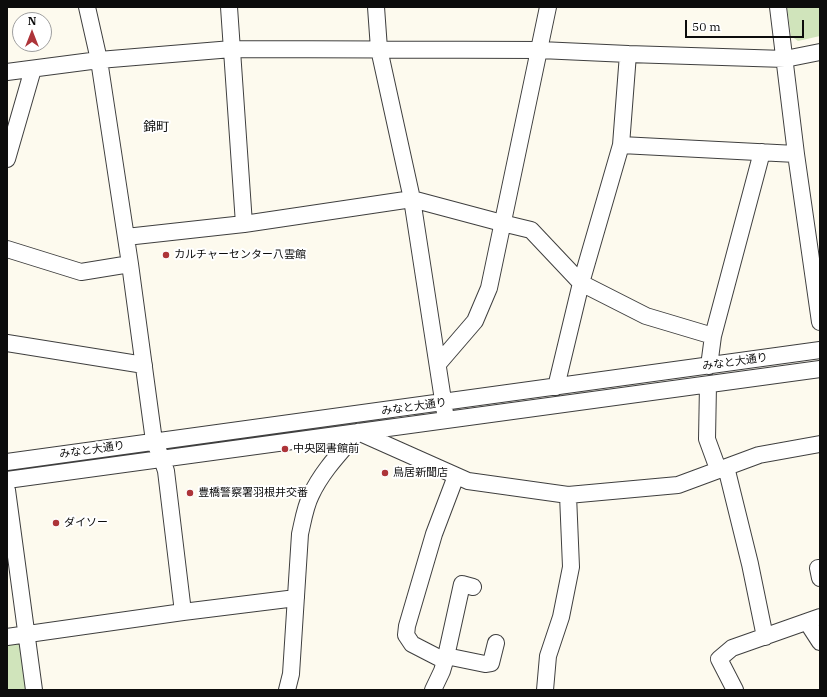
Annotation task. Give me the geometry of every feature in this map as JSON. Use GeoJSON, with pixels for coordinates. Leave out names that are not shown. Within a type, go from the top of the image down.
{"type":"FeatureCollection","features":[{"type":"Feature","properties":{"kind":"street"},"geometry":{"type":"LineString","coordinates":[[87,7],[99,60],[130,264],[154,441],[166,471],[183,612]]}},
{"type":"Feature","properties":{"kind":"street"},"geometry":{"type":"LineString","coordinates":[[229,7],[244,224]]}},
{"type":"Feature","properties":{"kind":"street"},"geometry":{"type":"LineString","coordinates":[[376,7],[379,49],[412,199],[446,420]]}},
{"type":"Feature","properties":{"kind":"street"},"geometry":{"type":"LineString","coordinates":[[438,364],[475,321],[489,288],[548,7]]}},
{"type":"Feature","properties":{"kind":"street"},"geometry":{"type":"LineString","coordinates":[[778,7],[796,154],[820,322]]}},
{"type":"Feature","properties":{"kind":"street"},"geometry":{"type":"LineString","coordinates":[[7,72],[33,70],[99,60],[232,49],[540,50],[785,59],[820,52]]}},
{"type":"Feature","properties":{"kind":"street"},"geometry":{"type":"LineString","coordinates":[[556,387],[581,283],[621,145],[628,54]]}},
{"type":"Feature","properties":{"kind":"street"},"geometry":{"type":"LineString","coordinates":[[7,159],[33,70]]}},
{"type":"Feature","properties":{"kind":"street"},"geometry":{"type":"LineString","coordinates":[[621,145],[796,154]]}},
{"type":"Feature","properties":{"kind":"street"},"geometry":{"type":"LineString","coordinates":[[709,366],[713,336],[762,152]]}},
{"type":"Feature","properties":{"kind":"street"},"geometry":{"type":"LineString","coordinates":[[126,237],[244,224],[412,199],[502,224],[531,230],[581,283],[646,316],[713,336]]}},
{"type":"Feature","properties":{"kind":"street"},"geometry":{"type":"LineString","coordinates":[[7,249],[81,272],[130,264]]}},
{"type":"Feature","properties":{"kind":"street"},"geometry":{"type":"LineString","coordinates":[[7,343],[144,365]]}},
{"type":"Feature","properties":{"kind":"street","name":"みなと大通り"},"geometry":{"type":"LineString","coordinates":[[7,462],[820,350]]}},
{"type":"Feature","properties":{"kind":"street","name":"みなと大通り"},"geometry":{"type":"LineString","coordinates":[[7,480],[820,369]]}},
{"type":"Feature","properties":{"kind":"street"},"geometry":{"type":"LineString","coordinates":[[708,385],[707,440],[718,469]]}},
{"type":"Feature","properties":{"kind":"street"},"geometry":{"type":"LineString","coordinates":[[287,690],[291,674],[300,534],[310,496],[319,479],[358,432],[468,481],[568,496],[678,485],[759,455],[820,444]]}},
{"type":"Feature","properties":{"kind":"street"},"geometry":{"type":"LineString","coordinates":[[718,469],[727,471],[750,564],[765,637]]}},
{"type":"Feature","properties":{"kind":"street"},"geometry":{"type":"LineString","coordinates":[[456,476],[434,534],[407,626],[406,635],[412,644],[446,658],[485,664],[491,663],[496,643]]}},
{"type":"Feature","properties":{"kind":"street"},"geometry":{"type":"LineString","coordinates":[[7,490],[34,690]]}},
{"type":"Feature","properties":{"kind":"street"},"geometry":{"type":"LineString","coordinates":[[545,690],[548,656],[561,617],[571,567],[568,496]]}},
{"type":"Feature","properties":{"kind":"street"},"geometry":{"type":"LineString","coordinates":[[820,568],[818,568],[820,578]]}},
{"type":"Feature","properties":{"kind":"street"},"geometry":{"type":"LineString","coordinates":[[433,690],[446,658],[462,584],[473,587]]}},
{"type":"Feature","properties":{"kind":"street"},"geometry":{"type":"LineString","coordinates":[[7,636],[296,598]]}},
{"type":"Feature","properties":{"kind":"street"},"geometry":{"type":"LineString","coordinates":[[735,690],[719,659],[732,648],[813,619],[820,642]]}},
{"type":"Feature","properties":{"kind":"green space"},"geometry":{"type":"Polygon","coordinates":[[[787,7],[820,7],[820,36],[798,41],[791,36],[787,7]]]}},
{"type":"Feature","properties":{"kind":"green space"},"geometry":{"type":"Polygon","coordinates":[[[19,643],[25,647],[30,690],[7,690],[7,645],[19,643]]]}},
{"type":"Feature","properties":{"kind":"place","name":"カルチャーセンター八雲館"},"geometry":{"type":"Point","coordinates":[166,255]}},
{"type":"Feature","properties":{"kind":"place","name":"中央図書館前"},"geometry":{"type":"Point","coordinates":[285,449]}},
{"type":"Feature","properties":{"kind":"place","name":"鳥居新聞店"},"geometry":{"type":"Point","coordinates":[385,473]}},
{"type":"Feature","properties":{"kind":"place","name":"豊橋警察署羽根井交番"},"geometry":{"type":"Point","coordinates":[190,493]}},
{"type":"Feature","properties":{"kind":"place","name":"ダイソー"},"geometry":{"type":"Point","coordinates":[56,523]}},
{"type":"Feature","properties":{"kind":"district","name":"錦町"},"geometry":{"type":"Point","coordinates":[156,127]}}]}
